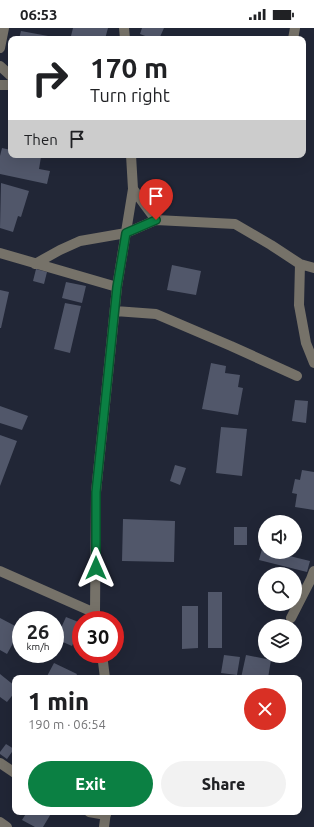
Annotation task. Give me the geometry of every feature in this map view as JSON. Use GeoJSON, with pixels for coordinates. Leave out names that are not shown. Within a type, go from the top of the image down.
{"type":"FeatureCollection","features":[{"type":"Feature","properties":{"kind":"street"},"geometry":{"type":"LineString","coordinates":[[0,48],[4,28]]}},
{"type":"Feature","properties":{"kind":"street"},"geometry":{"type":"LineString","coordinates":[[0,66],[8,73]]}},
{"type":"Feature","properties":{"kind":"street"},"geometry":{"type":"LineString","coordinates":[[96,611],[96,492],[117,287],[133,189],[131,158]]}},
{"type":"Feature","properties":{"kind":"street"},"geometry":{"type":"LineString","coordinates":[[133,189],[156,220]]}},
{"type":"Feature","properties":{"kind":"street"},"geometry":{"type":"LineString","coordinates":[[35,264],[80,241],[126,233],[156,220],[235,224],[300,264],[314,268]]}},
{"type":"Feature","properties":{"kind":"street"},"geometry":{"type":"LineString","coordinates":[[0,253],[117,287]]}},
{"type":"Feature","properties":{"kind":"street"},"geometry":{"type":"LineString","coordinates":[[300,264],[299,305],[306,343],[314,362]]}},
{"type":"Feature","properties":{"kind":"street"},"geometry":{"type":"LineString","coordinates":[[115,311],[156,314],[297,376]]}},
{"type":"Feature","properties":{"kind":"street"},"geometry":{"type":"LineString","coordinates":[[0,571],[85,611]]}},
{"type":"Feature","properties":{"kind":"street"},"geometry":{"type":"LineString","coordinates":[[291,618],[314,571]]}},
{"type":"Feature","properties":{"kind":"street"},"geometry":{"type":"LineString","coordinates":[[104,663],[106,675]]}},
{"type":"Feature","properties":{"kind":"street"},"geometry":{"type":"LineString","coordinates":[[0,763],[12,771]]}},
{"type":"Feature","properties":{"kind":"street"},"geometry":{"type":"LineString","coordinates":[[104,827],[106,815]]}},
{"type":"Feature","properties":{"kind":"street"},"geometry":{"type":"LineString","coordinates":[[0,822],[7,827]]}},
{"type":"Feature","properties":{"kind":"building"},"geometry":{"type":"Polygon","coordinates":[[[73,28],[108,28],[106,36],[71,36],[73,28]]]}},
{"type":"Feature","properties":{"kind":"building"},"geometry":{"type":"Polygon","coordinates":[[[142,28],[164,28],[160,36],[145,36],[140,34],[142,28]]]}},
{"type":"Feature","properties":{"kind":"building"},"geometry":{"type":"Polygon","coordinates":[[[21,31],[48,36],[20,36],[21,31]]]}},
{"type":"Feature","properties":{"kind":"building"},"geometry":{"type":"Polygon","coordinates":[[[2,148],[8,149],[8,158],[41,158],[39,169],[50,171],[47,184],[0,174],[0,156],[2,148]]]}},
{"type":"Feature","properties":{"kind":"building"},"geometry":{"type":"Polygon","coordinates":[[[1,183],[29,191],[21,217],[18,216],[13,232],[0,228],[1,183]]]}},
{"type":"Feature","properties":{"kind":"building"},"geometry":{"type":"Polygon","coordinates":[[[172,265],[201,271],[196,295],[167,290],[172,265]]]}},
{"type":"Feature","properties":{"kind":"building"},"geometry":{"type":"Polygon","coordinates":[[[36,269],[47,272],[44,284],[33,281],[36,269]]]}},
{"type":"Feature","properties":{"kind":"building"},"geometry":{"type":"Polygon","coordinates":[[[66,282],[86,286],[82,303],[62,298],[66,282]]]}},
{"type":"Feature","properties":{"kind":"building"},"geometry":{"type":"Polygon","coordinates":[[[0,290],[9,292],[1,328],[0,328],[0,290]]]}},
{"type":"Feature","properties":{"kind":"building"},"geometry":{"type":"Polygon","coordinates":[[[65,303],[81,306],[70,353],[54,349],[65,303]]]}},
{"type":"Feature","properties":{"kind":"building"},"geometry":{"type":"Polygon","coordinates":[[[211,363],[226,366],[225,373],[240,375],[238,387],[243,388],[238,415],[202,409],[211,363]]]}},
{"type":"Feature","properties":{"kind":"building"},"geometry":{"type":"Polygon","coordinates":[[[295,400],[308,401],[306,423],[292,421],[295,400]]]}},
{"type":"Feature","properties":{"kind":"building"},"geometry":{"type":"Polygon","coordinates":[[[0,406],[28,416],[22,430],[0,423],[0,406]]]}},
{"type":"Feature","properties":{"kind":"building"},"geometry":{"type":"Polygon","coordinates":[[[221,427],[247,429],[242,476],[216,473],[221,427]]]}},
{"type":"Feature","properties":{"kind":"building"},"geometry":{"type":"Polygon","coordinates":[[[0,435],[17,441],[0,486],[0,435]]]}},
{"type":"Feature","properties":{"kind":"building"},"geometry":{"type":"Polygon","coordinates":[[[175,465],[186,468],[180,485],[170,481],[175,465]]]}},
{"type":"Feature","properties":{"kind":"building"},"geometry":{"type":"Polygon","coordinates":[[[302,470],[314,472],[314,510],[295,507],[297,494],[292,493],[295,479],[300,480],[302,470]]]}},
{"type":"Feature","properties":{"kind":"building"},"geometry":{"type":"Polygon","coordinates":[[[123,519],[175,521],[174,562],[122,561],[123,519]]]}},
{"type":"Feature","properties":{"kind":"building"},"geometry":{"type":"Polygon","coordinates":[[[234,527],[247,527],[247,545],[234,545],[234,527]]]}},
{"type":"Feature","properties":{"kind":"building"},"geometry":{"type":"Polygon","coordinates":[[[302,559],[310,561],[307,572],[302,571],[302,567],[287,567],[259,560],[302,559]]]}},
{"type":"Feature","properties":{"kind":"building"},"geometry":{"type":"Polygon","coordinates":[[[208,592],[222,592],[222,648],[208,648],[208,592]]]}},
{"type":"Feature","properties":{"kind":"building"},"geometry":{"type":"Polygon","coordinates":[[[182,606],[198,606],[198,648],[182,649],[182,606]]]}},
{"type":"Feature","properties":{"kind":"building"},"geometry":{"type":"Polygon","coordinates":[[[66,617],[72,619],[72,646],[64,642],[64,621],[66,617]]]}},
{"type":"Feature","properties":{"kind":"building"},"geometry":{"type":"Polygon","coordinates":[[[0,618],[12,624],[12,645],[7,654],[0,650],[0,618]]]}},
{"type":"Feature","properties":{"kind":"building"},"geometry":{"type":"Polygon","coordinates":[[[224,655],[240,657],[237,675],[221,673],[224,655]]]}},
{"type":"Feature","properties":{"kind":"building"},"geometry":{"type":"Polygon","coordinates":[[[246,655],[258,657],[258,663],[270,663],[268,675],[242,675],[246,655]]]}},
{"type":"Feature","properties":{"kind":"building"},"geometry":{"type":"Polygon","coordinates":[[[54,663],[76,675],[48,675],[54,663]]]}},
{"type":"Feature","properties":{"kind":"building"},"geometry":{"type":"Polygon","coordinates":[[[0,674],[12,684],[12,696],[7,702],[0,697],[0,674]]]}},
{"type":"Feature","properties":{"kind":"building"},"geometry":{"type":"Polygon","coordinates":[[[6,744],[12,748],[12,752],[7,759],[0,754],[6,744]]]}},
{"type":"Feature","properties":{"kind":"building"},"geometry":{"type":"Polygon","coordinates":[[[25,815],[50,815],[43,827],[35,827],[22,820],[25,815]]]}},
{"type":"Feature","properties":{"kind":"route"},"geometry":{"type":"LineString","coordinates":[[96,568],[96,492],[117,287],[126,233],[156,220]]}}]}
